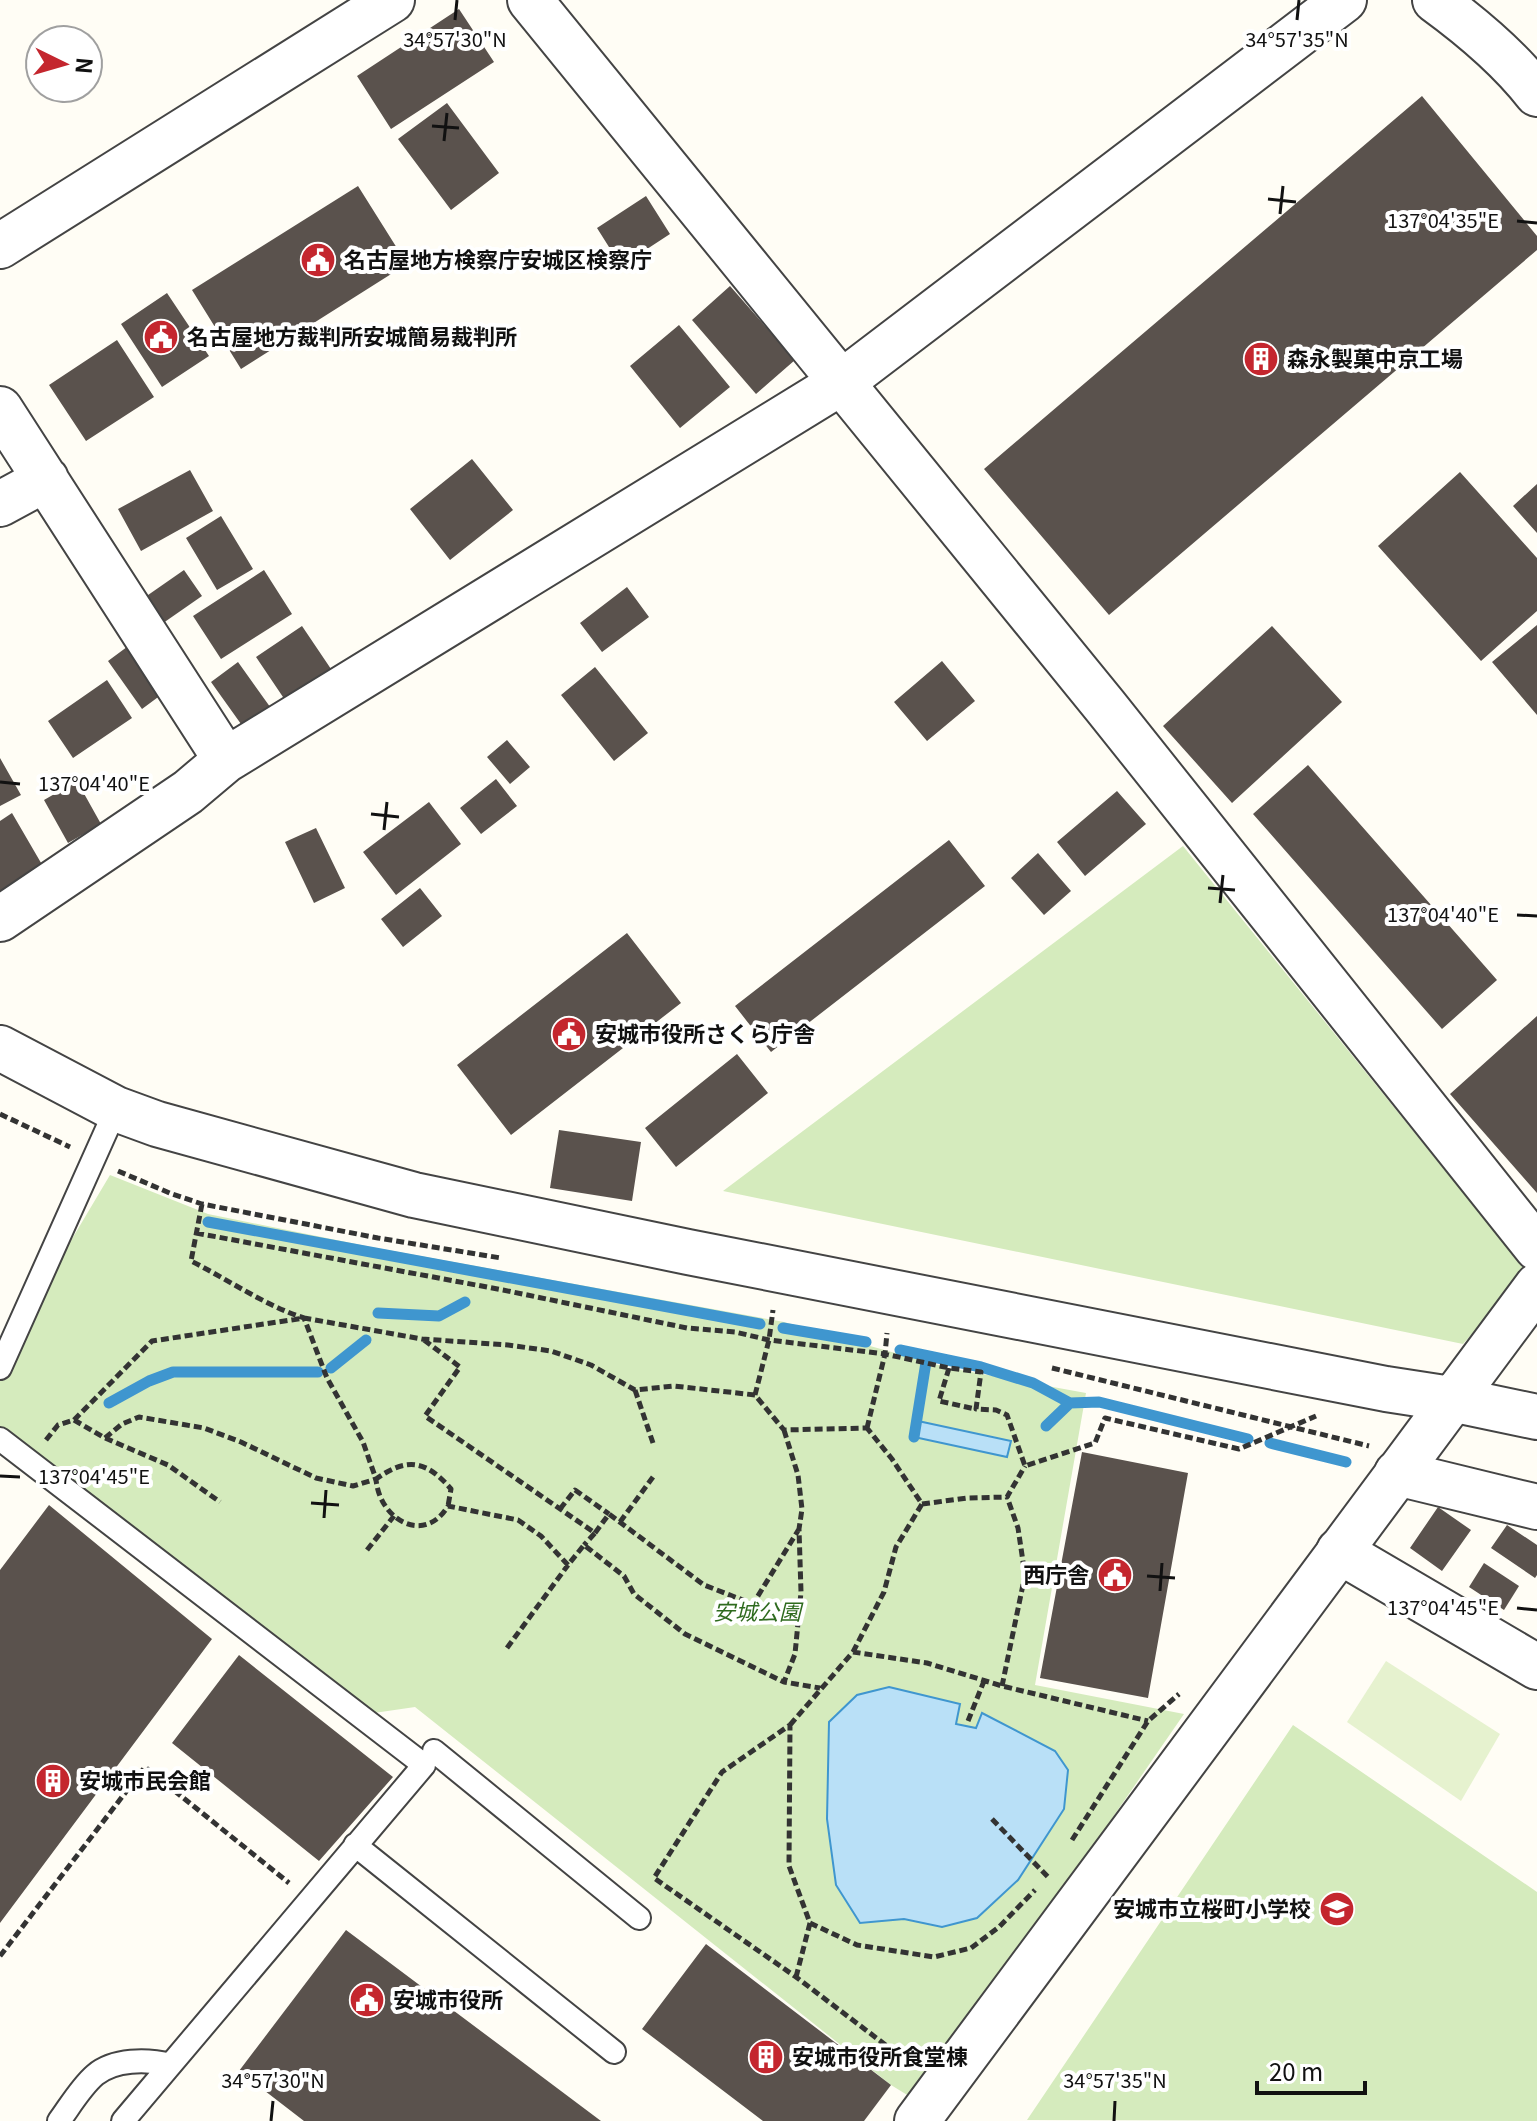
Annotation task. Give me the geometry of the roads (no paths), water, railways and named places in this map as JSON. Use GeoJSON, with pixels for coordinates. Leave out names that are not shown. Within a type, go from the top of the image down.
{"type":"FeatureCollection","features":[{"type":"Feature","properties":{"kind":"street"},"geometry":{"type":"LineString","coordinates":[[0,246],[392,0]]}},
{"type":"Feature","properties":{"kind":"street"},"geometry":{"type":"LineString","coordinates":[[530,0],[1115,718],[1537,1248]]}},
{"type":"Feature","properties":{"kind":"street"},"geometry":{"type":"LineString","coordinates":[[0,919],[188,792],[226,760],[842,382],[1344,0]]}},
{"type":"Feature","properties":{"kind":"street"},"geometry":{"type":"LineString","coordinates":[[1435,0],[1497,52],[1537,94]]}},
{"type":"Feature","properties":{"kind":"street"},"geometry":{"type":"LineString","coordinates":[[0,409],[226,760]]}},
{"type":"Feature","properties":{"kind":"street"},"geometry":{"type":"LineString","coordinates":[[0,504],[46,479]]}},
{"type":"Feature","properties":{"kind":"street"},"geometry":{"type":"LineString","coordinates":[[0,1048],[116,1109],[157,1124],[414,1195],[720,1258],[1537,1417]]}},
{"type":"Feature","properties":{"kind":"street"},"geometry":{"type":"LineString","coordinates":[[929,2104],[1537,1286]]}},
{"type":"Feature","properties":{"kind":"street"},"geometry":{"type":"LineString","coordinates":[[1397,1473],[1537,1507]]}},
{"type":"Feature","properties":{"kind":"street"},"geometry":{"type":"LineString","coordinates":[[1339,1551],[1537,1667]]}},
{"type":"Feature","properties":{"kind":"lane"},"geometry":{"type":"LineString","coordinates":[[0,1368],[116,1109]]}},
{"type":"Feature","properties":{"kind":"lane"},"geometry":{"type":"LineString","coordinates":[[0,1439],[434,1751],[639,1918]]}},
{"type":"Feature","properties":{"kind":"lane"},"geometry":{"type":"LineString","coordinates":[[123,2121],[434,1751]]}},
{"type":"Feature","properties":{"kind":"lane"},"geometry":{"type":"LineString","coordinates":[[355,1845],[614,2052]]}},
{"type":"Feature","properties":{"kind":"lane"},"geometry":{"type":"LineString","coordinates":[[59,2121],[97,2073],[131,2060],[170,2065]]}},
{"type":"Feature","properties":{"kind":"water"},"geometry":{"type":"Polygon","coordinates":[[[918,1421],[1011,1441],[1007,1457],[914,1437],[918,1421]]]}},
{"type":"Feature","properties":{"kind":"water"},"geometry":{"type":"Polygon","coordinates":[[[889,1687],[960,1704],[956,1724],[976,1728],[982,1713],[1055,1751],[1068,1770],[1064,1809],[1018,1880],[977,1918],[942,1927],[904,1919],[860,1923],[836,1885],[827,1819],[829,1722],[857,1695],[889,1687]]]}},
{"type":"Feature","properties":{"kind":"waterway"},"geometry":{"type":"LineString","coordinates":[[208,1222],[760,1324]]}},
{"type":"Feature","properties":{"kind":"waterway"},"geometry":{"type":"LineString","coordinates":[[378,1313],[439,1316],[465,1302]]}},
{"type":"Feature","properties":{"kind":"waterway"},"geometry":{"type":"LineString","coordinates":[[783,1328],[866,1342]]}},
{"type":"Feature","properties":{"kind":"waterway"},"geometry":{"type":"LineString","coordinates":[[331,1368],[366,1340]]}},
{"type":"Feature","properties":{"kind":"waterway"},"geometry":{"type":"LineString","coordinates":[[900,1350],[981,1367],[1033,1383],[1070,1403],[1099,1402],[1248,1439]]}},
{"type":"Feature","properties":{"kind":"waterway"},"geometry":{"type":"LineString","coordinates":[[914,1437],[927,1356]]}},
{"type":"Feature","properties":{"kind":"waterway"},"geometry":{"type":"LineString","coordinates":[[109,1403],[173,1372],[318,1372]]}},
{"type":"Feature","properties":{"kind":"waterway"},"geometry":{"type":"LineString","coordinates":[[1046,1426],[1070,1403]]}},
{"type":"Feature","properties":{"kind":"waterway"},"geometry":{"type":"LineString","coordinates":[[1270,1443],[1346,1462]]}},
{"type":"Feature","properties":{"kind":"place","name":"名古屋地方検察庁安城区検察庁"},"geometry":{"type":"Point","coordinates":[318,260]}},
{"type":"Feature","properties":{"kind":"place","name":"名古屋地方裁判所安城簡易裁判所"},"geometry":{"type":"Point","coordinates":[161,337]}},
{"type":"Feature","properties":{"kind":"place","name":"森永製菓中京工場"},"geometry":{"type":"Point","coordinates":[1261,359]}},
{"type":"Feature","properties":{"kind":"place","name":"安城市役所さくら庁舎"},"geometry":{"type":"Point","coordinates":[569,1034]}},
{"type":"Feature","properties":{"kind":"place","name":"西庁舎"},"geometry":{"type":"Point","coordinates":[1115,1575]}},
{"type":"Feature","properties":{"kind":"place","name":"安城市民会館"},"geometry":{"type":"Point","coordinates":[53,1781]}},
{"type":"Feature","properties":{"kind":"place","name":"安城市立桜町小学校"},"geometry":{"type":"Point","coordinates":[1337,1909]}},
{"type":"Feature","properties":{"kind":"place","name":"安城市役所"},"geometry":{"type":"Point","coordinates":[367,2000]}},
{"type":"Feature","properties":{"kind":"place","name":"安城市役所食堂棟"},"geometry":{"type":"Point","coordinates":[766,2057]}},
{"type":"Feature","properties":{"kind":"park label","name":"安城公園"},"geometry":{"type":"Point","coordinates":[757,1612]}}]}
